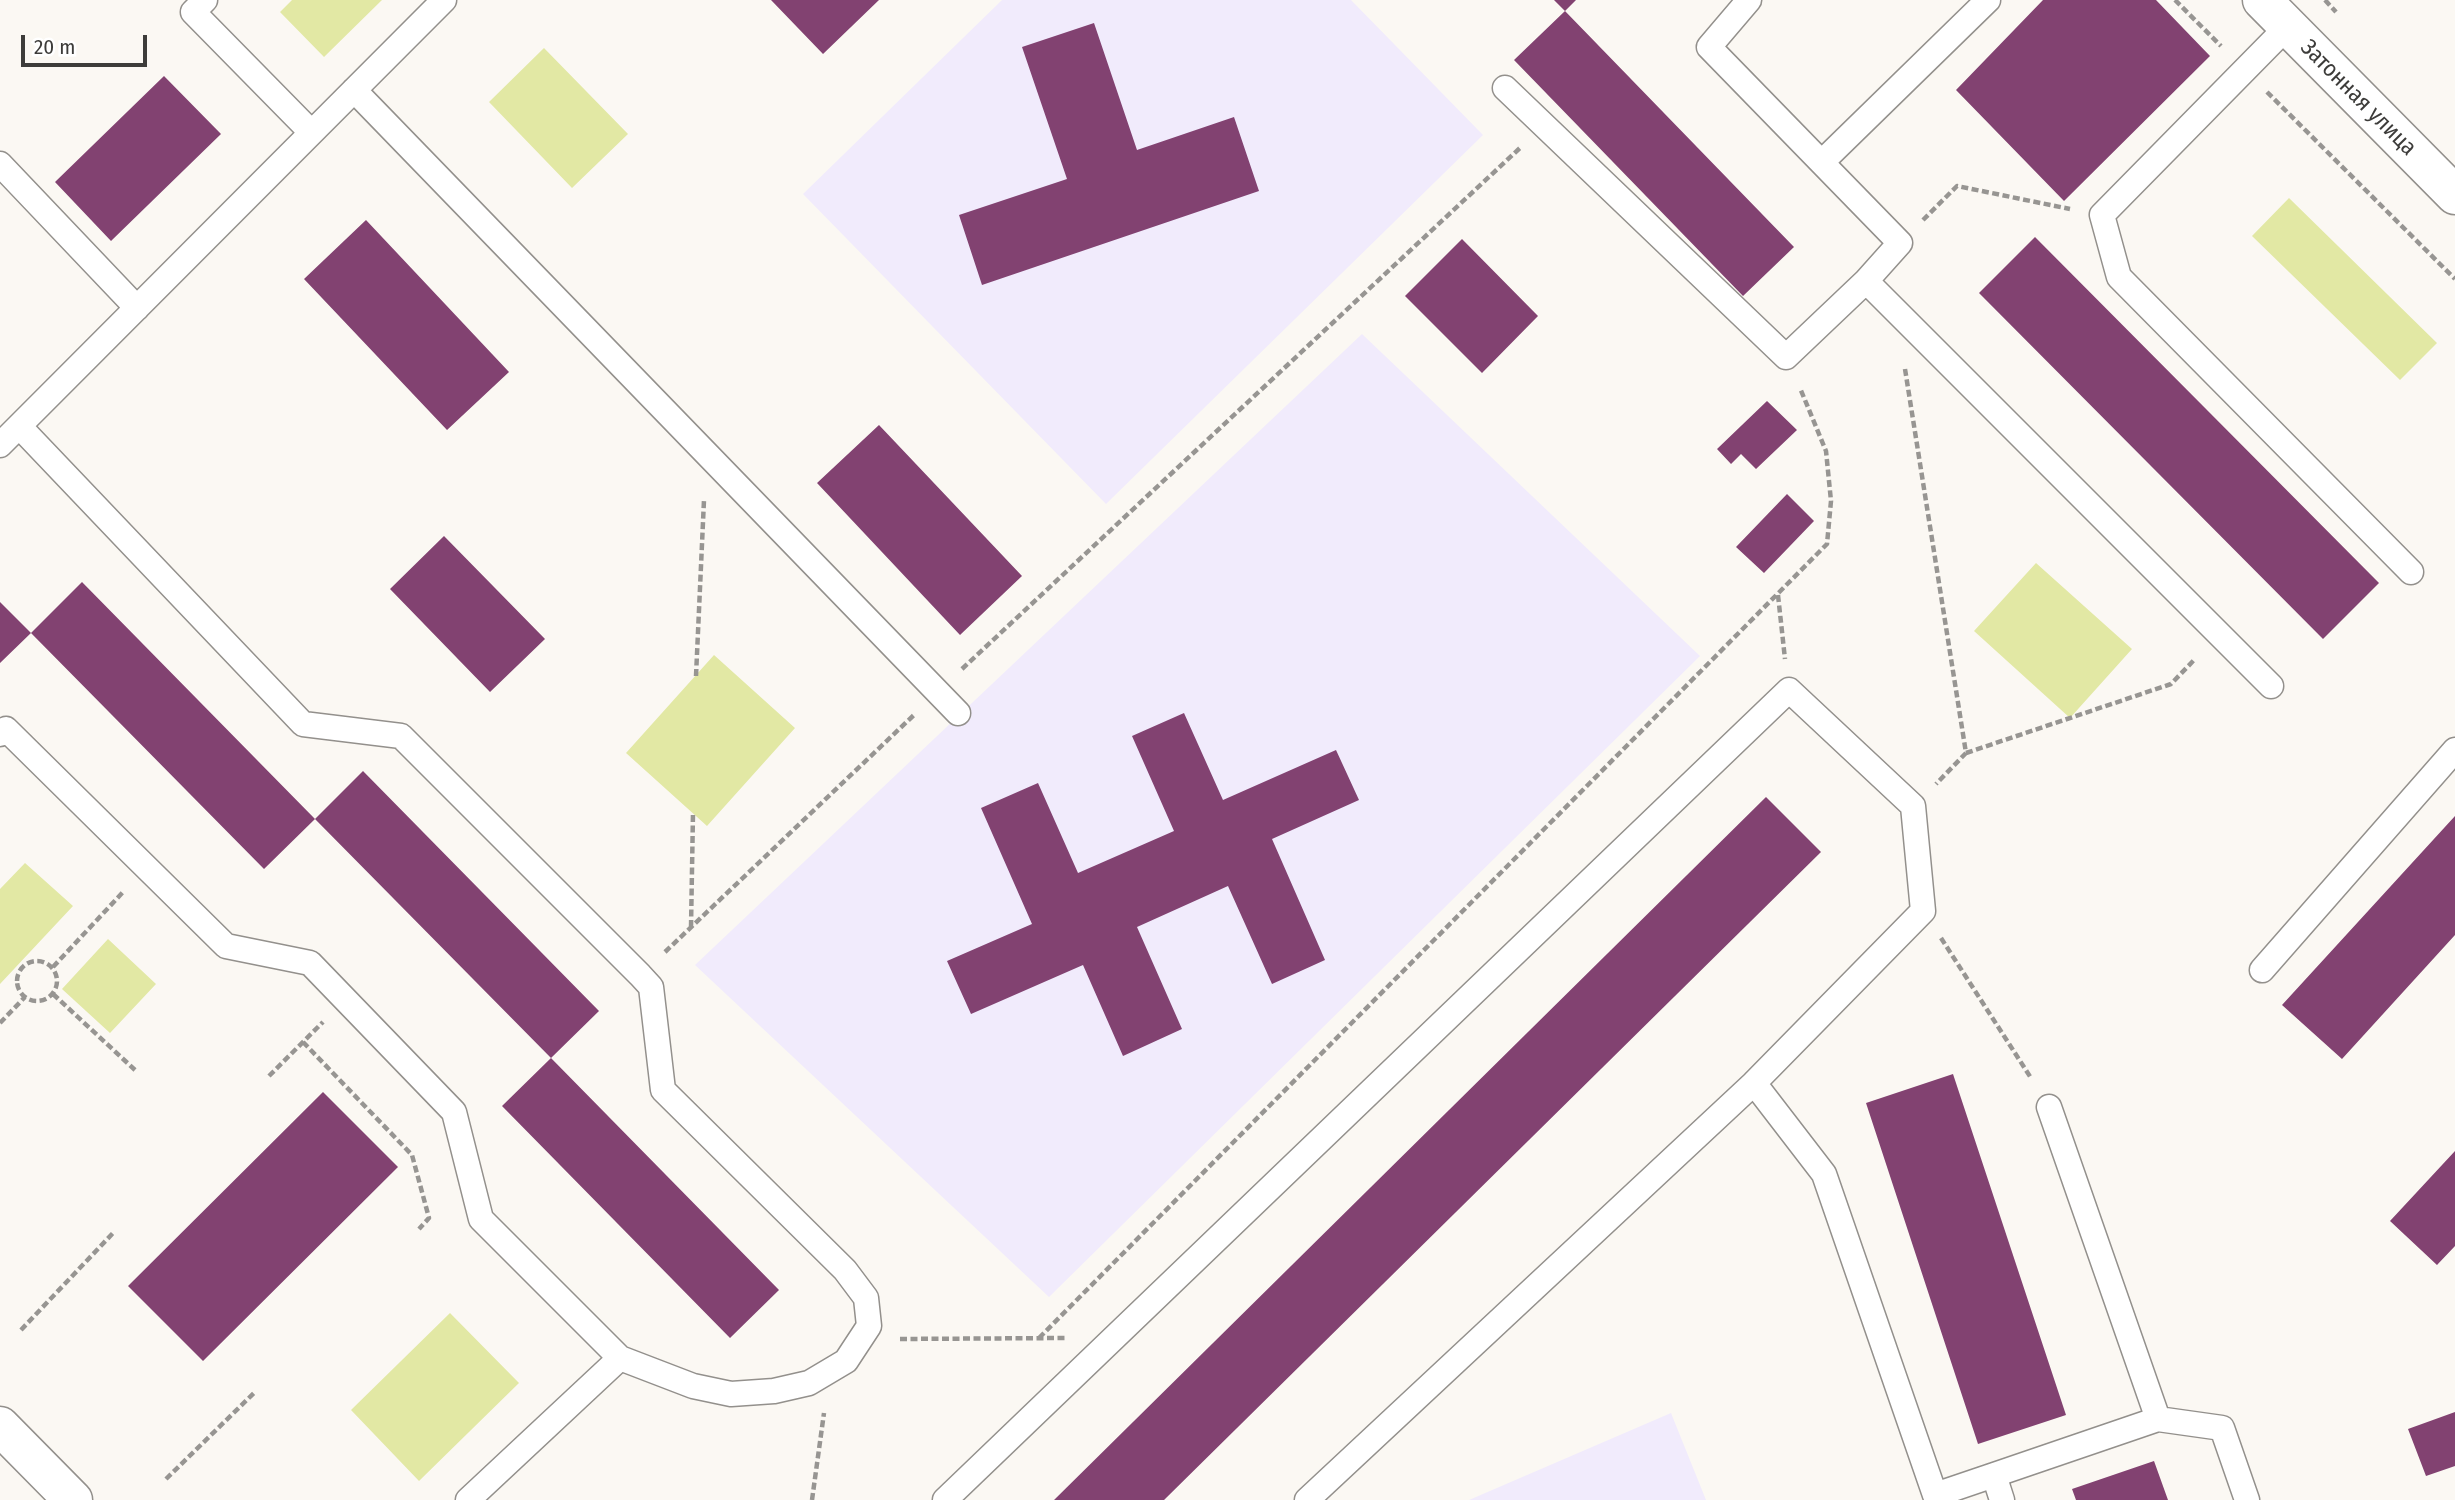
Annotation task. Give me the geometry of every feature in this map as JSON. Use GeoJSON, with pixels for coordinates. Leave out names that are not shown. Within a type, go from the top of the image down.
{"type":"FeatureCollection","features":[{"type":"Feature","properties":{"kind":"street","name":"Затонная улица"},"geometry":{"type":"LineString","coordinates":[[2275,13],[2455,195]]}},
{"type":"Feature","properties":{"kind":"street"},"geometry":{"type":"LineString","coordinates":[[0,1426],[73,1500]]}},
{"type":"Feature","properties":{"kind":"lane"},"geometry":{"type":"LineString","coordinates":[[205,0],[193,12],[311,132]]}},
{"type":"Feature","properties":{"kind":"lane"},"geometry":{"type":"LineString","coordinates":[[0,445],[444,0]]}},
{"type":"Feature","properties":{"kind":"lane"},"geometry":{"type":"LineString","coordinates":[[1505,88],[1786,357],[1866,281],[1900,243],[1709,47],[1749,0]]}},
{"type":"Feature","properties":{"kind":"lane"},"geometry":{"type":"LineString","coordinates":[[1822,162],[1988,0]]}},
{"type":"Feature","properties":{"kind":"lane"},"geometry":{"type":"LineString","coordinates":[[2275,13],[2245,69],[2102,215],[2119,277],[2411,572]]}},
{"type":"Feature","properties":{"kind":"lane"},"geometry":{"type":"LineString","coordinates":[[354,90],[958,713]]}},
{"type":"Feature","properties":{"kind":"lane"},"geometry":{"type":"LineString","coordinates":[[0,164],[137,308]]}},
{"type":"Feature","properties":{"kind":"lane"},"geometry":{"type":"LineString","coordinates":[[1866,281],[2271,686]]}},
{"type":"Feature","properties":{"kind":"lane"},"geometry":{"type":"LineString","coordinates":[[0,734],[6,729],[226,946],[310,963],[453,1112],[481,1219],[620,1358],[693,1386],[731,1394],[774,1391],[809,1383],[846,1361],[869,1326],[866,1298],[845,1270],[663,1090],[651,987],[401,736],[303,724],[19,426]]}},
{"type":"Feature","properties":{"kind":"lane"},"geometry":{"type":"LineString","coordinates":[[945,1500],[1789,690],[1913,806],[1923,911],[1754,1083],[1307,1500]]}},
{"type":"Feature","properties":{"kind":"lane"},"geometry":{"type":"LineString","coordinates":[[2262,970],[2455,750]]}},
{"type":"Feature","properties":{"kind":"lane"},"geometry":{"type":"LineString","coordinates":[[1754,1083],[1824,1174],[1935,1495],[2158,1419],[2222,1428],[2247,1500]]}},
{"type":"Feature","properties":{"kind":"lane"},"geometry":{"type":"LineString","coordinates":[[2049,1107],[2158,1419]]}},
{"type":"Feature","properties":{"kind":"lane"},"geometry":{"type":"LineString","coordinates":[[468,1500],[620,1358]]}},
{"type":"Feature","properties":{"kind":"lane"},"geometry":{"type":"LineString","coordinates":[[1994,1475],[2002,1500]]}},
{"type":"Feature","properties":{"kind":"path"},"geometry":{"type":"LineString","coordinates":[[2175,0],[2455,279]]}},
{"type":"Feature","properties":{"kind":"path"},"geometry":{"type":"LineString","coordinates":[[640,975],[937,692],[1545,125]]}},
{"type":"Feature","properties":{"kind":"path"},"geometry":{"type":"LineString","coordinates":[[1900,243],[1956,187],[2102,215]]}},
{"type":"Feature","properties":{"kind":"path"},"geometry":{"type":"LineString","coordinates":[[1895,309],[1966,753]]}},
{"type":"Feature","properties":{"kind":"path"},"geometry":{"type":"LineString","coordinates":[[1039,1338],[1827,544],[1831,501],[1826,451],[1786,357]]}},
{"type":"Feature","properties":{"kind":"path"},"geometry":{"type":"LineString","coordinates":[[696,676],[706,454]]}},
{"type":"Feature","properties":{"kind":"path"},"geometry":{"type":"LineString","coordinates":[[1777,594],[1789,690]]}},
{"type":"Feature","properties":{"kind":"path"},"geometry":{"type":"LineString","coordinates":[[1913,806],[1966,753],[2171,684],[2219,635]]}},
{"type":"Feature","properties":{"kind":"path"},"geometry":{"type":"LineString","coordinates":[[691,928],[693,813]]}},
{"type":"Feature","properties":{"kind":"path"},"geometry":{"type":"LineString","coordinates":[[53,967],[146,867]]}},
{"type":"Feature","properties":{"kind":"path"},"geometry":{"type":"LineString","coordinates":[[1923,911],[2049,1107]]}},
{"type":"Feature","properties":{"kind":"path"},"geometry":{"type":"LineString","coordinates":[[34,960],[53,967],[58,977],[53,994],[43,1000],[25,997],[17,979],[21,965],[34,960]]}},
{"type":"Feature","properties":{"kind":"path"},"geometry":{"type":"LineString","coordinates":[[53,994],[135,1070]]}},
{"type":"Feature","properties":{"kind":"path"},"geometry":{"type":"LineString","coordinates":[[0,1023],[25,997]]}},
{"type":"Feature","properties":{"kind":"path"},"geometry":{"type":"LineString","coordinates":[[269,1076],[310,1035]]}},
{"type":"Feature","properties":{"kind":"path"},"geometry":{"type":"LineString","coordinates":[[303,1042],[412,1155],[429,1219],[419,1229]]}},
{"type":"Feature","properties":{"kind":"path"},"geometry":{"type":"LineString","coordinates":[[21,1330],[114,1232]]}},
{"type":"Feature","properties":{"kind":"path"},"geometry":{"type":"LineString","coordinates":[[861,1339],[1114,1337]]}},
{"type":"Feature","properties":{"kind":"path"},"geometry":{"type":"LineString","coordinates":[[812,1500],[829,1371]]}},
{"type":"Feature","properties":{"kind":"path"},"geometry":{"type":"LineString","coordinates":[[166,1479],[255,1392]]}},
{"type":"Feature","properties":{"kind":"shaded area"},"geometry":{"type":"Polygon","coordinates":[[[1002,0],[1351,0],[1483,135],[1106,504],[803,194],[1002,0]]]}},
{"type":"Feature","properties":{"kind":"shaded area"},"geometry":{"type":"Polygon","coordinates":[[[1362,334],[1700,656],[1049,1297],[695,965],[1362,334]]]}},
{"type":"Feature","properties":{"kind":"shaded area"},"geometry":{"type":"Polygon","coordinates":[[[1671,1413],[1706,1500],[1469,1500],[1671,1413]]]}},
{"type":"Feature","properties":{"kind":"green space"},"geometry":{"type":"Polygon","coordinates":[[[292,0],[382,0],[324,57],[280,12],[292,0]]]}},
{"type":"Feature","properties":{"kind":"green space"},"geometry":{"type":"Polygon","coordinates":[[[544,48],[628,134],[572,188],[489,102],[544,48]]]}},
{"type":"Feature","properties":{"kind":"green space"},"geometry":{"type":"Polygon","coordinates":[[[2289,198],[2437,343],[2400,380],[2252,236],[2289,198]]]}},
{"type":"Feature","properties":{"kind":"green space"},"geometry":{"type":"Polygon","coordinates":[[[2036,563],[2132,649],[2070,718],[1974,631],[2036,563]]]}},
{"type":"Feature","properties":{"kind":"green space"},"geometry":{"type":"Polygon","coordinates":[[[714,655],[795,728],[707,826],[626,753],[714,655]]]}},
{"type":"Feature","properties":{"kind":"green space"},"geometry":{"type":"Polygon","coordinates":[[[25,863],[73,906],[0,984],[0,889],[25,863]]]}},
{"type":"Feature","properties":{"kind":"green space"},"geometry":{"type":"Polygon","coordinates":[[[108,939],[156,984],[110,1033],[62,989],[108,939]]]}},
{"type":"Feature","properties":{"kind":"green space"},"geometry":{"type":"Polygon","coordinates":[[[450,1313],[519,1383],[419,1481],[351,1410],[450,1313]]]}},
{"type":"Feature","properties":{"kind":"building"},"geometry":{"type":"Polygon","coordinates":[[[771,0],[879,0],[823,54],[771,0]]]}},
{"type":"Feature","properties":{"kind":"building"},"geometry":{"type":"Polygon","coordinates":[[[1554,0],[1576,0],[1565,11],[1554,0]]]}},
{"type":"Feature","properties":{"kind":"building"},"geometry":{"type":"Polygon","coordinates":[[[2043,0],[2156,0],[2210,56],[2064,201],[1956,90],[2043,0]]]}},
{"type":"Feature","properties":{"kind":"building"},"geometry":{"type":"Polygon","coordinates":[[[1565,11],[1794,247],[1743,296],[1514,60],[1565,11]]]}},
{"type":"Feature","properties":{"kind":"building"},"geometry":{"type":"Polygon","coordinates":[[[1094,23],[1137,150],[1234,117],[1259,191],[982,285],[959,215],[1067,179],[1022,47],[1094,23]]]}},
{"type":"Feature","properties":{"kind":"building"},"geometry":{"type":"Polygon","coordinates":[[[164,76],[221,134],[111,241],[55,182],[164,76]]]}},
{"type":"Feature","properties":{"kind":"building"},"geometry":{"type":"Polygon","coordinates":[[[366,220],[509,372],[447,430],[304,279],[366,220]]]}},
{"type":"Feature","properties":{"kind":"building"},"geometry":{"type":"Polygon","coordinates":[[[2035,237],[2379,583],[2323,639],[1979,293],[2035,237]]]}},
{"type":"Feature","properties":{"kind":"building"},"geometry":{"type":"Polygon","coordinates":[[[1462,239],[1538,316],[1482,373],[1405,296],[1462,239]]]}},
{"type":"Feature","properties":{"kind":"building"},"geometry":{"type":"Polygon","coordinates":[[[1767,401],[1797,430],[1756,469],[1741,454],[1731,464],[1717,449],[1767,401]]]}},
{"type":"Feature","properties":{"kind":"building"},"geometry":{"type":"Polygon","coordinates":[[[879,425],[1022,576],[960,635],[817,483],[879,425]]]}},
{"type":"Feature","properties":{"kind":"building"},"geometry":{"type":"Polygon","coordinates":[[[1787,494],[1814,521],[1764,573],[1736,547],[1787,494]]]}},
{"type":"Feature","properties":{"kind":"building"},"geometry":{"type":"Polygon","coordinates":[[[444,536],[545,639],[490,692],[390,589],[444,536]]]}},
{"type":"Feature","properties":{"kind":"building"},"geometry":{"type":"Polygon","coordinates":[[[82,582],[315,819],[264,869],[31,633],[82,582]]]}},
{"type":"Feature","properties":{"kind":"building"},"geometry":{"type":"Polygon","coordinates":[[[0,602],[31,633],[0,663],[0,602]]]}},
{"type":"Feature","properties":{"kind":"building"},"geometry":{"type":"Polygon","coordinates":[[[1184,713],[1223,800],[1336,750],[1359,800],[1272,839],[1325,960],[1272,984],[1228,886],[1137,927],[1182,1029],[1123,1056],[1083,965],[971,1014],[947,961],[1032,924],[981,808],[1038,783],[1078,873],[1174,831],[1132,736],[1184,713]]]}},
{"type":"Feature","properties":{"kind":"building"},"geometry":{"type":"Polygon","coordinates":[[[363,771],[599,1011],[551,1058],[315,819],[363,771]]]}},
{"type":"Feature","properties":{"kind":"building"},"geometry":{"type":"Polygon","coordinates":[[[1766,797],[1821,852],[1164,1500],[1054,1500],[1766,797]]]}},
{"type":"Feature","properties":{"kind":"building"},"geometry":{"type":"Polygon","coordinates":[[[2455,816],[2455,935],[2342,1059],[2282,1005],[2455,816]]]}},
{"type":"Feature","properties":{"kind":"building"},"geometry":{"type":"Polygon","coordinates":[[[551,1058],[779,1290],[730,1338],[502,1106],[551,1058]]]}},
{"type":"Feature","properties":{"kind":"building"},"geometry":{"type":"Polygon","coordinates":[[[1953,1074],[2066,1415],[1978,1444],[1866,1103],[1953,1074]]]}},
{"type":"Feature","properties":{"kind":"building"},"geometry":{"type":"Polygon","coordinates":[[[323,1092],[398,1167],[203,1361],[128,1286],[323,1092]]]}},
{"type":"Feature","properties":{"kind":"building"},"geometry":{"type":"Polygon","coordinates":[[[2455,1151],[2455,1246],[2437,1265],[2390,1221],[2455,1151]]]}},
{"type":"Feature","properties":{"kind":"building"},"geometry":{"type":"Polygon","coordinates":[[[2455,1412],[2455,1466],[2426,1476],[2408,1429],[2455,1412]]]}},
{"type":"Feature","properties":{"kind":"building"},"geometry":{"type":"Polygon","coordinates":[[[2154,1461],[2168,1500],[2076,1500],[2072,1489],[2154,1461]]]}}]}
